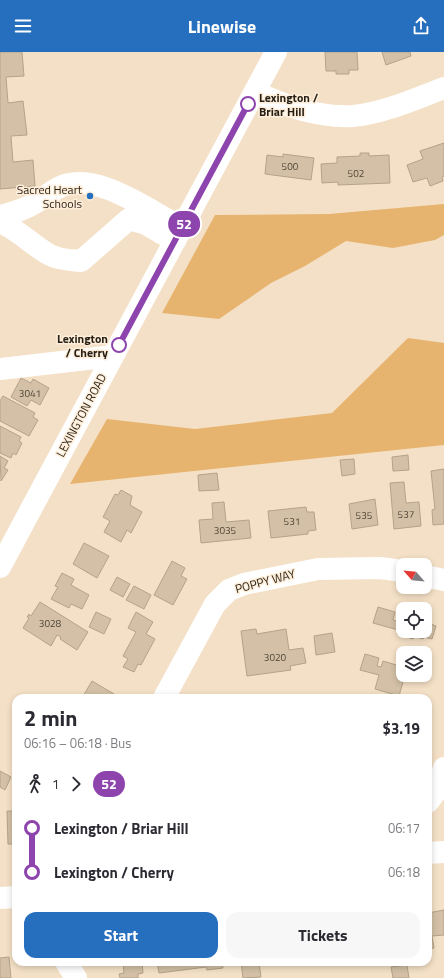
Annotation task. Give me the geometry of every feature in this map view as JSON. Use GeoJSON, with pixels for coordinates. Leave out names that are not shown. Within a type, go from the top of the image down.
{"type":"FeatureCollection","features":[{"type":"Feature","properties":{"kind":"street","name":"LEXINGTON ROAD"},"geometry":{"type":"LineString","coordinates":[[0,567],[276,52]]}},
{"type":"Feature","properties":{"kind":"street"},"geometry":{"type":"LineString","coordinates":[[255,92],[296,108],[323,115],[345,116],[364,114],[396,106],[444,88]]}},
{"type":"Feature","properties":{"kind":"street"},"geometry":{"type":"LineString","coordinates":[[0,216],[34,204],[58,187],[80,182],[94,184],[116,192],[178,234]]}},
{"type":"Feature","properties":{"kind":"street"},"geometry":{"type":"LineString","coordinates":[[0,222],[15,229],[50,256],[64,260],[81,261],[129,219],[178,234]]}},
{"type":"Feature","properties":{"kind":"street"},"geometry":{"type":"LineString","coordinates":[[0,369],[113,356]]}},
{"type":"Feature","properties":{"kind":"street","name":"POPPY WAY"},"geometry":{"type":"LineString","coordinates":[[166,694],[215,604],[228,590],[244,584],[318,569],[380,568],[396,570]]}},
{"type":"Feature","properties":{"kind":"street"},"geometry":{"type":"LineString","coordinates":[[432,577],[444,580]]}},
{"type":"Feature","properties":{"kind":"street"},"geometry":{"type":"LineString","coordinates":[[436,800],[444,768]]}},
{"type":"Feature","properties":{"kind":"street"},"geometry":{"type":"LineString","coordinates":[[432,853],[444,852]]}},
{"type":"Feature","properties":{"kind":"street"},"geometry":{"type":"LineString","coordinates":[[68,966],[76,978]]}},
{"type":"Feature","properties":{"kind":"street"},"geometry":{"type":"LineString","coordinates":[[80,978],[83,966]]}},
{"type":"Feature","properties":{"kind":"shaded area"},"geometry":{"type":"Polygon","coordinates":[[[444,204],[444,235],[435,240],[393,248],[346,241],[305,266],[271,283],[219,319],[162,313],[215,215],[329,214],[444,204]]]}},
{"type":"Feature","properties":{"kind":"shaded area"},"geometry":{"type":"Polygon","coordinates":[[[408,338],[444,343],[444,445],[70,484],[107,419],[195,429],[332,413],[408,338]]]}},
{"type":"Feature","properties":{"kind":"building"},"geometry":{"type":"Polygon","coordinates":[[[0,52],[22,52],[24,76],[6,77],[8,103],[23,101],[27,135],[11,136],[13,162],[33,160],[35,186],[0,189],[0,52]]]}},
{"type":"Feature","properties":{"kind":"building"},"geometry":{"type":"Polygon","coordinates":[[[325,52],[357,52],[358,70],[349,70],[349,74],[336,74],[336,71],[326,71],[325,52]]]}},
{"type":"Feature","properties":{"kind":"building"},"geometry":{"type":"Polygon","coordinates":[[[382,52],[410,52],[411,56],[386,65],[382,52]]]}},
{"type":"Feature","properties":{"kind":"building"},"geometry":{"type":"Polygon","coordinates":[[[444,143],[443,181],[430,186],[427,178],[413,182],[407,165],[423,159],[420,151],[444,143]]]}},
{"type":"Feature","properties":{"kind":"building"},"geometry":{"type":"Polygon","coordinates":[[[360,153],[369,153],[369,156],[389,155],[390,183],[338,185],[338,182],[322,183],[321,164],[337,163],[337,157],[360,156],[360,153]]]}},
{"type":"Feature","properties":{"kind":"building"},"geometry":{"type":"Polygon","coordinates":[[[283,154],[314,158],[311,180],[265,174],[267,155],[283,157],[283,154]]]}},
{"type":"Feature","properties":{"kind":"building"},"geometry":{"type":"Polygon","coordinates":[[[21,378],[31,383],[33,379],[49,388],[40,405],[31,400],[27,406],[11,397],[21,378]]]}},
{"type":"Feature","properties":{"kind":"building"},"geometry":{"type":"Polygon","coordinates":[[[3,396],[35,413],[33,417],[38,420],[29,436],[0,421],[0,401],[3,396]]]}},
{"type":"Feature","properties":{"kind":"building"},"geometry":{"type":"Polygon","coordinates":[[[0,426],[21,437],[19,441],[22,443],[16,455],[13,453],[11,458],[0,453],[0,426]]]}},
{"type":"Feature","properties":{"kind":"building"},"geometry":{"type":"Polygon","coordinates":[[[408,455],[409,470],[393,471],[392,457],[408,455]]]}},
{"type":"Feature","properties":{"kind":"building"},"geometry":{"type":"Polygon","coordinates":[[[0,456],[8,461],[4,468],[8,470],[1,481],[0,456]]]}},
{"type":"Feature","properties":{"kind":"building"},"geometry":{"type":"Polygon","coordinates":[[[354,459],[355,474],[342,476],[340,460],[354,459]]]}},
{"type":"Feature","properties":{"kind":"building"},"geometry":{"type":"Polygon","coordinates":[[[444,469],[444,524],[433,525],[432,510],[435,509],[431,471],[444,469]]]}},
{"type":"Feature","properties":{"kind":"building"},"geometry":{"type":"Polygon","coordinates":[[[217,473],[219,490],[199,491],[198,475],[217,473]]]}},
{"type":"Feature","properties":{"kind":"building"},"geometry":{"type":"Polygon","coordinates":[[[404,482],[406,503],[419,502],[421,526],[394,529],[390,483],[404,482]]]}},
{"type":"Feature","properties":{"kind":"building"},"geometry":{"type":"Polygon","coordinates":[[[121,490],[132,496],[130,505],[142,512],[131,533],[127,530],[121,542],[104,532],[110,521],[103,517],[115,494],[118,495],[121,490]]]}},
{"type":"Feature","properties":{"kind":"building"},"geometry":{"type":"Polygon","coordinates":[[[375,499],[378,525],[352,529],[349,504],[375,499]]]}},
{"type":"Feature","properties":{"kind":"building"},"geometry":{"type":"Polygon","coordinates":[[[224,502],[226,522],[249,520],[251,538],[201,543],[199,520],[213,519],[212,503],[224,502]]]}},
{"type":"Feature","properties":{"kind":"building"},"geometry":{"type":"Polygon","coordinates":[[[306,507],[307,512],[314,512],[316,530],[308,531],[308,534],[271,538],[268,511],[306,507]]]}},
{"type":"Feature","properties":{"kind":"building"},"geometry":{"type":"Polygon","coordinates":[[[84,543],[109,556],[97,578],[73,564],[84,543]]]}},
{"type":"Feature","properties":{"kind":"building"},"geometry":{"type":"Polygon","coordinates":[[[172,561],[185,568],[181,576],[187,579],[173,605],[154,595],[172,561]]]}},
{"type":"Feature","properties":{"kind":"building"},"geometry":{"type":"Polygon","coordinates":[[[62,573],[74,579],[71,585],[89,595],[82,609],[71,604],[69,608],[51,599],[58,587],[55,586],[62,573]]]}},
{"type":"Feature","properties":{"kind":"building"},"geometry":{"type":"Polygon","coordinates":[[[117,577],[130,584],[123,597],[110,590],[117,577]]]}},
{"type":"Feature","properties":{"kind":"building"},"geometry":{"type":"Polygon","coordinates":[[[134,586],[151,595],[144,609],[126,600],[134,586]]]}},
{"type":"Feature","properties":{"kind":"building"},"geometry":{"type":"Polygon","coordinates":[[[40,602],[88,632],[77,650],[60,639],[61,637],[57,635],[51,646],[23,628],[29,618],[27,617],[29,614],[31,616],[40,602]]]}},
{"type":"Feature","properties":{"kind":"building"},"geometry":{"type":"Polygon","coordinates":[[[378,607],[395,612],[393,620],[396,621],[396,629],[373,623],[378,607]]]}},
{"type":"Feature","properties":{"kind":"building"},"geometry":{"type":"Polygon","coordinates":[[[96,612],[111,619],[104,634],[89,627],[96,612]]]}},
{"type":"Feature","properties":{"kind":"building"},"geometry":{"type":"Polygon","coordinates":[[[136,612],[153,622],[146,634],[155,639],[141,665],[138,664],[134,672],[123,667],[128,659],[123,656],[136,632],[128,628],[136,612]]]}},
{"type":"Feature","properties":{"kind":"building"},"geometry":{"type":"Polygon","coordinates":[[[432,624],[436,626],[432,639],[428,638],[432,638],[432,624]]]}},
{"type":"Feature","properties":{"kind":"building"},"geometry":{"type":"Polygon","coordinates":[[[256,629],[257,634],[286,629],[289,650],[303,648],[306,663],[290,666],[291,670],[247,676],[241,631],[256,629]]]}},
{"type":"Feature","properties":{"kind":"building"},"geometry":{"type":"Polygon","coordinates":[[[332,633],[335,652],[316,655],[314,636],[332,633]]]}},
{"type":"Feature","properties":{"kind":"building"},"geometry":{"type":"Polygon","coordinates":[[[365,654],[379,658],[377,666],[381,667],[383,661],[396,665],[396,682],[403,682],[400,694],[392,694],[375,689],[379,675],[360,670],[365,654]]]}},
{"type":"Feature","properties":{"kind":"building"},"geometry":{"type":"Polygon","coordinates":[[[92,681],[114,694],[84,694],[92,681]]]}},
{"type":"Feature","properties":{"kind":"building"},"geometry":{"type":"Polygon","coordinates":[[[0,771],[11,777],[5,790],[0,787],[0,771]]]}},
{"type":"Feature","properties":{"kind":"building"},"geometry":{"type":"Polygon","coordinates":[[[7,811],[12,811],[12,844],[8,844],[7,811]]]}},
{"type":"Feature","properties":{"kind":"building"},"geometry":{"type":"Polygon","coordinates":[[[444,910],[444,935],[432,936],[432,912],[444,910]]]}},
{"type":"Feature","properties":{"kind":"building"},"geometry":{"type":"Polygon","coordinates":[[[432,936],[434,948],[432,948],[432,936]]]}},
{"type":"Feature","properties":{"kind":"building"},"geometry":{"type":"Polygon","coordinates":[[[9,957],[11,978],[0,978],[0,958],[9,957]]]}},
{"type":"Feature","properties":{"kind":"building"},"geometry":{"type":"Polygon","coordinates":[[[123,966],[142,966],[143,973],[138,974],[138,978],[120,978],[119,974],[124,973],[123,966]]]}},
{"type":"Feature","properties":{"kind":"building"},"geometry":{"type":"Polygon","coordinates":[[[158,966],[223,966],[223,968],[207,970],[206,967],[159,973],[158,966]]]}},
{"type":"Feature","properties":{"kind":"building"},"geometry":{"type":"Polygon","coordinates":[[[242,966],[260,966],[261,977],[243,978],[242,966]]]}},
{"type":"Feature","properties":{"kind":"building"},"geometry":{"type":"Polygon","coordinates":[[[407,966],[409,978],[393,978],[391,967],[407,966]]]}},
{"type":"Feature","properties":{"kind":"bus line","name":"52"},"geometry":{"type":"LineString","coordinates":[[119,345],[248,104]]}},
{"type":"Feature","properties":{"kind":"place","name":"Lexington / Briar Hill"},"geometry":{"type":"Point","coordinates":[248,104]}},
{"type":"Feature","properties":{"kind":"place","name":"Sacred Heart Schools"},"geometry":{"type":"Point","coordinates":[90,196]}},
{"type":"Feature","properties":{"kind":"place","name":"Lexington / Cherry"},"geometry":{"type":"Point","coordinates":[119,345]}}]}
